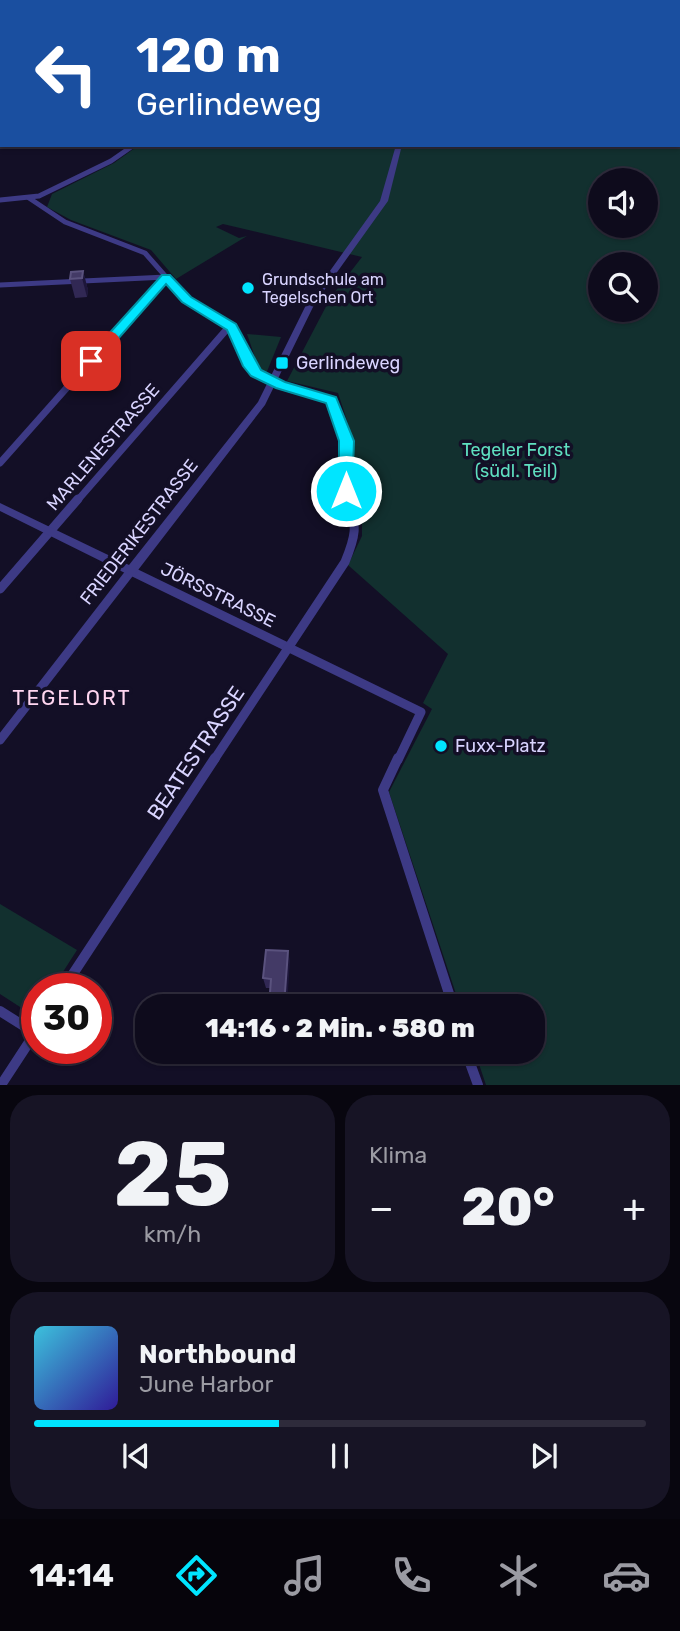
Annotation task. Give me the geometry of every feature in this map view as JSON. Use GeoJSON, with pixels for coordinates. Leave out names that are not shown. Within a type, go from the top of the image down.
{"type":"FeatureCollection","features":[{"type":"Feature","properties":{"kind":"street"},"geometry":{"type":"LineString","coordinates":[[0,200],[29,198],[47,193],[111,161],[131,147]]}},
{"type":"Feature","properties":{"kind":"street","name":"FRIEDERIKESTRASSE"},"geometry":{"type":"LineString","coordinates":[[0,740],[262,403],[311,303],[384,201],[398,147]]}},
{"type":"Feature","properties":{"kind":"street","name":"FRIEDERIKESTRASSE"},"geometry":{"type":"LineString","coordinates":[[293,339],[389,202],[403,147]]}},
{"type":"Feature","properties":{"kind":"street"},"geometry":{"type":"LineString","coordinates":[[41,205],[47,193]]}},
{"type":"Feature","properties":{"kind":"street"},"geometry":{"type":"LineString","coordinates":[[29,198],[65,222],[145,253],[186,300],[232,327],[240,339],[249,366],[256,373],[274,382]]}},
{"type":"Feature","properties":{"kind":"street"},"geometry":{"type":"LineString","coordinates":[[0,285],[166,277]]}},
{"type":"Feature","properties":{"kind":"street"},"geometry":{"type":"LineString","coordinates":[[0,463],[166,277]]}},
{"type":"Feature","properties":{"kind":"street","name":"MARLENESTRASSE"},"geometry":{"type":"LineString","coordinates":[[0,590],[227,329],[232,327]]}},
{"type":"Feature","properties":{"kind":"street","name":"BEATESTRASSE"},"geometry":{"type":"LineString","coordinates":[[74,973],[289,649],[345,562],[356,536],[356,523],[345,484],[347,441],[332,400],[274,382]]}},
{"type":"Feature","properties":{"kind":"street","name":"JÖRSSTRASSE"},"geometry":{"type":"LineString","coordinates":[[0,507],[421,712],[383,790],[449,994]]}},
{"type":"Feature","properties":{"kind":"street"},"geometry":{"type":"LineString","coordinates":[[0,1011],[21,1023]]}},
{"type":"Feature","properties":{"kind":"street"},"geometry":{"type":"LineString","coordinates":[[1,1085],[21,1054]]}},
{"type":"Feature","properties":{"kind":"street"},"geometry":{"type":"LineString","coordinates":[[470,1064],[478,1085]]}},
{"type":"Feature","properties":{"kind":"green space","name":"Tegeler Forst (südl. Teil)"},"geometry":{"type":"Polygon","coordinates":[[[136,147],[680,147],[680,1085],[486,1085],[479,1064],[545,1064],[545,994],[456,994],[389,792],[432,709],[423,703],[448,654],[348,565],[362,536],[362,522],[352,489],[353,439],[338,393],[287,381],[331,297],[362,257],[223,224],[216,227],[239,238],[247,236],[176,279],[151,250],[71,220],[47,207],[52,194],[114,163],[136,147]]]}},
{"type":"Feature","properties":{"kind":"green space"},"geometry":{"type":"Polygon","coordinates":[[[247,334],[281,337],[266,374],[259,369],[247,334]]]}},
{"type":"Feature","properties":{"kind":"green space"},"geometry":{"type":"Polygon","coordinates":[[[0,904],[77,950],[62,973],[21,973],[21,1008],[0,994],[0,904]]]}},
{"type":"Feature","properties":{"kind":"building"},"geometry":{"type":"Polygon","coordinates":[[[83,271],[82,278],[70,279],[71,272],[83,271]]]}},
{"type":"Feature","properties":{"kind":"building"},"geometry":{"type":"Polygon","coordinates":[[[266,950],[288,951],[285,994],[270,994],[271,979],[263,978],[266,950]]]}},
{"type":"Feature","properties":{"kind":"place","name":"Grundschule am Tegelschen Ort"},"geometry":{"type":"Point","coordinates":[248,288]}},
{"type":"Feature","properties":{"kind":"place","name":"Gerlindeweg"},"geometry":{"type":"Point","coordinates":[282,363]}},
{"type":"Feature","properties":{"kind":"place","name":"Fuxx-Platz"},"geometry":{"type":"Point","coordinates":[441,746]}},
{"type":"Feature","properties":{"kind":"district","name":"TEGELORT"},"geometry":{"type":"Point","coordinates":[72,698]}},
{"type":"Feature","properties":{"kind":"route"},"geometry":{"type":"LineString","coordinates":[[91,361],[166,277],[186,300],[218,316],[232,327],[240,339],[249,366],[256,373],[281,385],[332,400],[347,441],[346,491]]}}]}
